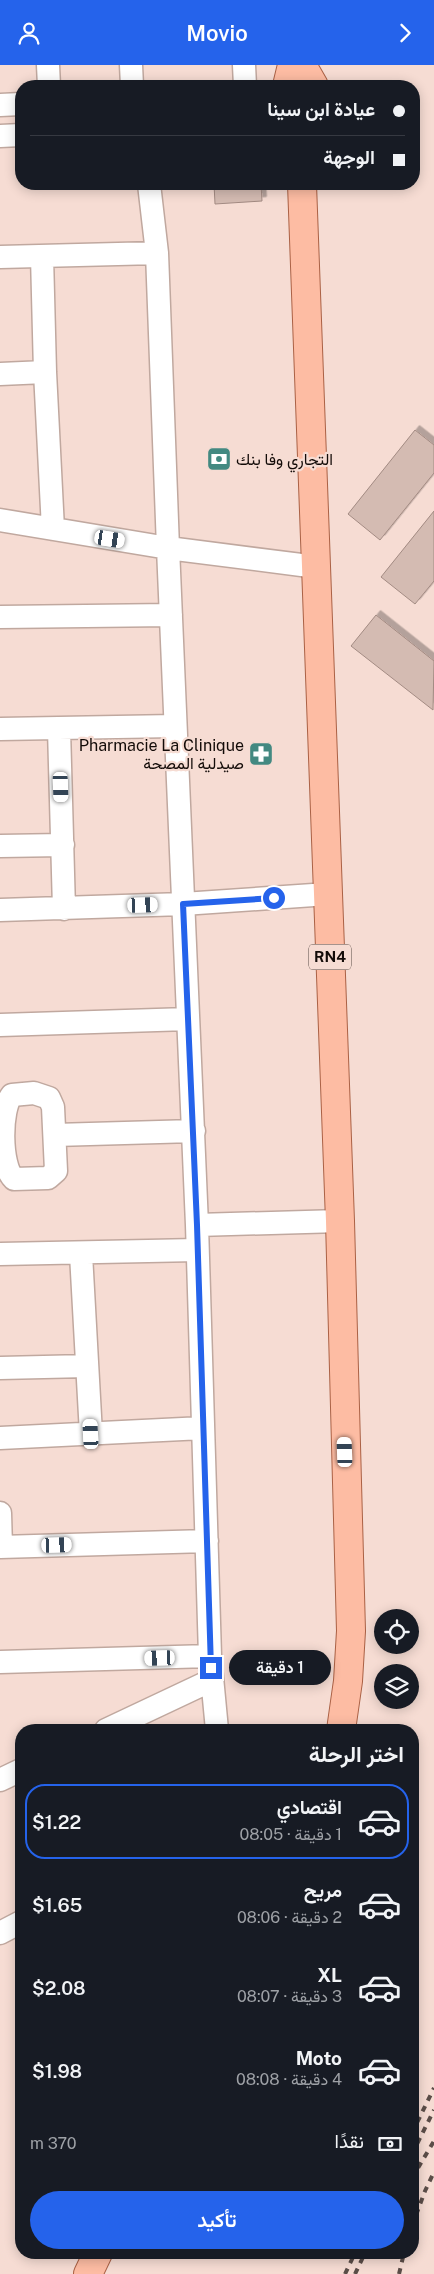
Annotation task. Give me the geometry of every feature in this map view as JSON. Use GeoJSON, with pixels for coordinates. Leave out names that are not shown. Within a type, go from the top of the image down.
{"type":"FeatureCollection","features":[{"type":"Feature","properties":{"kind":"main road"},"geometry":{"type":"LineString","coordinates":[[288,80],[292,65]]}},
{"type":"Feature","properties":{"kind":"main road"},"geometry":{"type":"LineString","coordinates":[[302,65],[311,80]]}},
{"type":"Feature","properties":{"kind":"main road","name":"RN4"},"geometry":{"type":"LineString","coordinates":[[302,190],[340,1221],[351,1631],[348,1681],[341,1724]]}},
{"type":"Feature","properties":{"kind":"main road"},"geometry":{"type":"LineString","coordinates":[[88,2274],[95,2259]]}},
{"type":"Feature","properties":{"kind":"street"},"geometry":{"type":"LineString","coordinates":[[48,65],[49,80]]}},
{"type":"Feature","properties":{"kind":"street"},"geometry":{"type":"LineString","coordinates":[[131,65],[132,80]]}},
{"type":"Feature","properties":{"kind":"street"},"geometry":{"type":"LineString","coordinates":[[244,65],[245,80]]}},
{"type":"Feature","properties":{"kind":"street"},"geometry":{"type":"LineString","coordinates":[[0,105],[15,104]]}},
{"type":"Feature","properties":{"kind":"street"},"geometry":{"type":"LineString","coordinates":[[0,135],[15,135]]}},
{"type":"Feature","properties":{"kind":"street"},"geometry":{"type":"LineString","coordinates":[[150,190],[157,253],[175,726],[194,1131],[210,1656],[216,1724]]}},
{"type":"Feature","properties":{"kind":"street"},"geometry":{"type":"LineString","coordinates":[[0,257],[157,253]]}},
{"type":"Feature","properties":{"kind":"street"},"geometry":{"type":"LineString","coordinates":[[42,257],[45,373],[53,529]]}},
{"type":"Feature","properties":{"kind":"street"},"geometry":{"type":"LineString","coordinates":[[0,374],[45,373]]}},
{"type":"Feature","properties":{"kind":"street"},"geometry":{"type":"LineString","coordinates":[[0,520],[168,548],[317,567]]}},
{"type":"Feature","properties":{"kind":"street"},"geometry":{"type":"LineString","coordinates":[[0,617],[171,615]]}},
{"type":"Feature","properties":{"kind":"street"},"geometry":{"type":"LineString","coordinates":[[0,729],[175,726]]}},
{"type":"Feature","properties":{"kind":"street"},"geometry":{"type":"LineString","coordinates":[[59,729],[64,909]]}},
{"type":"Feature","properties":{"kind":"street"},"geometry":{"type":"LineString","coordinates":[[0,846],[63,845]]}},
{"type":"Feature","properties":{"kind":"street"},"geometry":{"type":"LineString","coordinates":[[0,910],[183,904],[328,894]]}},
{"type":"Feature","properties":{"kind":"street"},"geometry":{"type":"LineString","coordinates":[[0,1025],[188,1019]]}},
{"type":"Feature","properties":{"kind":"street"},"geometry":{"type":"LineString","coordinates":[[34,1093],[46,1096],[52,1103],[55,1135],[55,1173],[48,1178],[18,1179],[10,1176],[6,1170],[0,1137],[1,1113],[7,1100],[15,1095],[34,1093]]}},
{"type":"Feature","properties":{"kind":"street"},"geometry":{"type":"LineString","coordinates":[[55,1135],[194,1131]]}},
{"type":"Feature","properties":{"kind":"street"},"geometry":{"type":"LineString","coordinates":[[197,1225],[340,1221]]}},
{"type":"Feature","properties":{"kind":"street"},"geometry":{"type":"LineString","coordinates":[[0,1254],[81,1254],[197,1250]]}},
{"type":"Feature","properties":{"kind":"street"},"geometry":{"type":"LineString","coordinates":[[81,1254],[91,1434]]}},
{"type":"Feature","properties":{"kind":"street"},"geometry":{"type":"LineString","coordinates":[[0,1368],[87,1366]]}},
{"type":"Feature","properties":{"kind":"street"},"geometry":{"type":"LineString","coordinates":[[0,1438],[203,1428]]}},
{"type":"Feature","properties":{"kind":"street"},"geometry":{"type":"LineString","coordinates":[[0,1513],[0,1547],[207,1541]]}},
{"type":"Feature","properties":{"kind":"street"},"geometry":{"type":"LineString","coordinates":[[0,1662],[210,1656]]}},
{"type":"Feature","properties":{"kind":"street"},"geometry":{"type":"LineString","coordinates":[[119,1724],[212,1680]]}},
{"type":"Feature","properties":{"kind":"street"},"geometry":{"type":"LineString","coordinates":[[0,1780],[15,1773]]}},
{"type":"Feature","properties":{"kind":"street"},"geometry":{"type":"LineString","coordinates":[[0,1933],[15,1925]]}},
{"type":"Feature","properties":{"kind":"building"},"geometry":{"type":"Polygon","coordinates":[[[214,190],[261,190],[262,201],[215,204],[214,190]]]}},
{"type":"Feature","properties":{"kind":"building"},"geometry":{"type":"Polygon","coordinates":[[[415,430],[434,445],[434,473],[380,540],[348,514],[415,430]]]}},
{"type":"Feature","properties":{"kind":"building"},"geometry":{"type":"Polygon","coordinates":[[[434,511],[434,581],[415,604],[381,577],[434,511]]]}},
{"type":"Feature","properties":{"kind":"building"},"geometry":{"type":"Polygon","coordinates":[[[376,615],[434,661],[433,710],[351,646],[376,615]]]}},
{"type":"Feature","properties":{"kind":"railway"},"geometry":{"type":"LineString","coordinates":[[419,2119],[434,2088]]}},
{"type":"Feature","properties":{"kind":"railway"},"geometry":{"type":"LineString","coordinates":[[419,2140],[434,2110]]}},
{"type":"Feature","properties":{"kind":"railway"},"geometry":{"type":"LineString","coordinates":[[419,2166],[434,2141]]}},
{"type":"Feature","properties":{"kind":"railway"},"geometry":{"type":"LineString","coordinates":[[419,2207],[434,2172]]}},
{"type":"Feature","properties":{"kind":"railway"},"geometry":{"type":"LineString","coordinates":[[345,2274],[352,2259]]}},
{"type":"Feature","properties":{"kind":"railway"},"geometry":{"type":"LineString","coordinates":[[355,2274],[362,2259]]}},
{"type":"Feature","properties":{"kind":"railway"},"geometry":{"type":"LineString","coordinates":[[399,2274],[403,2259]]}},
{"type":"Feature","properties":{"kind":"place","name":"التجاري وفا بنك"},"geometry":{"type":"Point","coordinates":[219,459]}},
{"type":"Feature","properties":{"kind":"place","name":"Pharmacie La Clinique صيدلية المصحة"},"geometry":{"type":"Point","coordinates":[261,754]}},
{"type":"Feature","properties":{"kind":"route"},"geometry":{"type":"LineString","coordinates":[[211,1668],[194,1131],[183,904],[274,898]]}}]}
